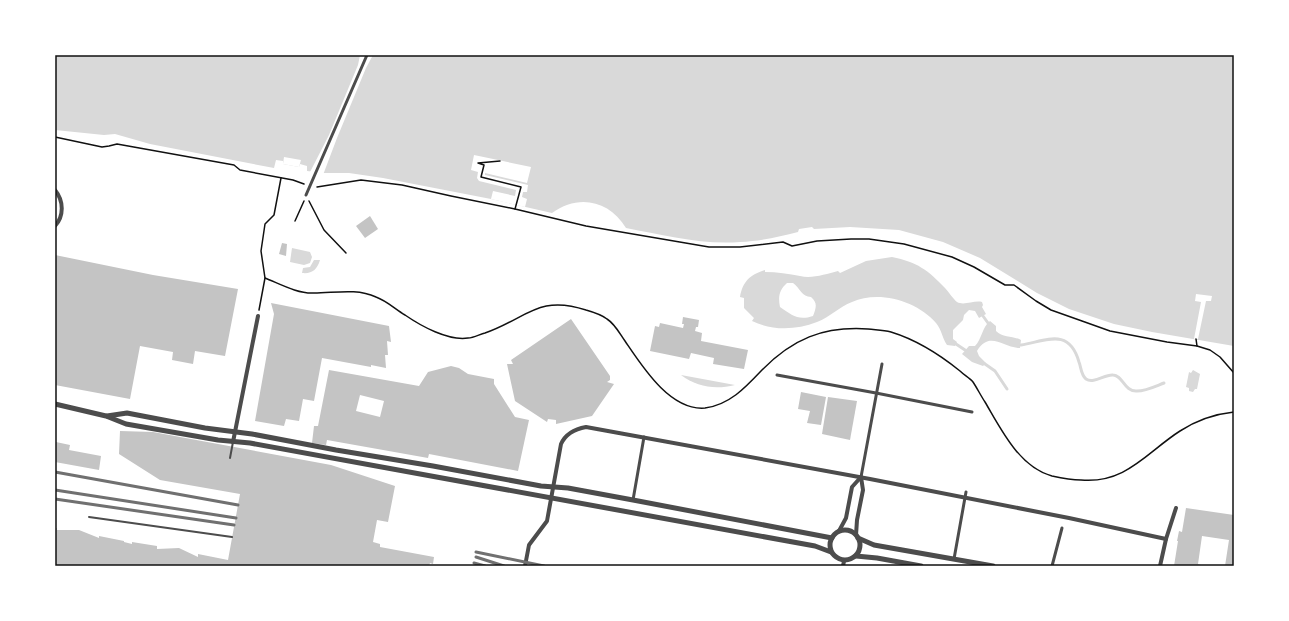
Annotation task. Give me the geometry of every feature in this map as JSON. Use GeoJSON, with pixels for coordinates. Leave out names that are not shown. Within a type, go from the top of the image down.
{"type":"FeatureCollection","features":[{"type":"Feature","properties":{"kind":"street"},"geometry":{"type":"LineString","coordinates":[[306,195],[367,55]]}},
{"type":"Feature","properties":{"kind":"street"},"geometry":{"type":"LineString","coordinates":[[55,190],[62,208],[61,216],[55,226]]}},
{"type":"Feature","properties":{"kind":"street"},"geometry":{"type":"LineString","coordinates":[[233,442],[258,316]]}},
{"type":"Feature","properties":{"kind":"street"},"geometry":{"type":"LineString","coordinates":[[856,556],[860,548],[857,536],[857,520],[863,490],[861,477],[882,364]]}},
{"type":"Feature","properties":{"kind":"street"},"geometry":{"type":"LineString","coordinates":[[777,375],[972,412]]}},
{"type":"Feature","properties":{"kind":"street"},"geometry":{"type":"LineString","coordinates":[[55,404],[106,416],[126,424],[250,444],[815,546],[831,552],[836,558],[844,563],[856,556],[877,558],[921,566]]}},
{"type":"Feature","properties":{"kind":"street"},"geometry":{"type":"LineString","coordinates":[[106,416],[128,413],[205,428],[235,431],[336,450],[633,500],[832,538]]}},
{"type":"Feature","properties":{"kind":"street"},"geometry":{"type":"LineString","coordinates":[[526,566],[529,545],[547,520],[561,444],[565,437],[576,429],[586,427],[861,477],[1069,518],[1166,539]]}},
{"type":"Feature","properties":{"kind":"street"},"geometry":{"type":"LineString","coordinates":[[633,500],[644,437]]}},
{"type":"Feature","properties":{"kind":"street"},"geometry":{"type":"LineString","coordinates":[[831,552],[830,542],[839,531],[846,518],[852,488],[861,477]]}},
{"type":"Feature","properties":{"kind":"street"},"geometry":{"type":"LineString","coordinates":[[954,558],[966,492]]}},
{"type":"Feature","properties":{"kind":"street"},"geometry":{"type":"LineString","coordinates":[[1160,566],[1166,539],[1176,508]]}},
{"type":"Feature","properties":{"kind":"street"},"geometry":{"type":"LineString","coordinates":[[1052,566],[1062,528]]}},
{"type":"Feature","properties":{"kind":"street"},"geometry":{"type":"LineString","coordinates":[[839,531],[849,530],[874,545],[993,566]]}},
{"type":"Feature","properties":{"kind":"lane"},"geometry":{"type":"LineString","coordinates":[[230,458],[233,442]]}},
{"type":"Feature","properties":{"kind":"lane"},"geometry":{"type":"LineString","coordinates":[[89,517],[232,537]]}},
{"type":"Feature","properties":{"kind":"path"},"geometry":{"type":"LineString","coordinates":[[55,137],[102,147],[117,144],[234,165],[240,170],[307,185]]}},
{"type":"Feature","properties":{"kind":"path"},"geometry":{"type":"LineString","coordinates":[[500,161],[478,163],[484,165],[481,177],[521,188],[515,208]]}},
{"type":"Feature","properties":{"kind":"path"},"geometry":{"type":"LineString","coordinates":[[258,316],[265,278],[260,251],[265,224],[274,215],[281,178]]}},
{"type":"Feature","properties":{"kind":"path"},"geometry":{"type":"LineString","coordinates":[[314,186],[328,186],[337,183],[361,180],[402,185],[515,208],[586,226],[709,247],[740,247],[783,242],[792,246],[817,241],[851,239],[869,239],[904,244],[952,257],[974,267],[1005,285],[1014,285],[1051,310],[1082,322],[1110,331],[1197,346],[1214,352],[1234,373]]}},
{"type":"Feature","properties":{"kind":"path"},"geometry":{"type":"LineString","coordinates":[[295,221],[306,195]]}},
{"type":"Feature","properties":{"kind":"path"},"geometry":{"type":"LineString","coordinates":[[306,195],[324,230],[346,253]]}},
{"type":"Feature","properties":{"kind":"path"},"geometry":{"type":"LineString","coordinates":[[265,278],[296,290],[313,294],[351,291],[371,295],[389,303],[408,318],[449,337],[473,337],[497,328],[522,314],[543,306],[562,304],[587,310],[608,319],[650,376],[672,398],[684,405],[703,408],[724,403],[751,383],[761,371],[787,347],[819,332],[852,328],[889,332],[919,343],[949,362],[972,381],[1004,435],[1018,453],[1035,467],[1050,476],[1083,481],[1103,478],[1124,472],[1148,457],[1170,438],[1193,424],[1211,417],[1234,412]]}},
{"type":"Feature","properties":{"kind":"path"},"geometry":{"type":"LineString","coordinates":[[1196,339],[1197,346]]}},
{"type":"Feature","properties":{"kind":"shaded area"},"geometry":{"type":"Polygon","coordinates":[[[55,55],[1234,55],[1234,346],[1114,324],[1069,309],[1037,293],[980,258],[943,242],[899,230],[850,227],[814,229],[812,227],[799,229],[798,232],[791,234],[755,241],[726,243],[697,241],[626,228],[611,211],[592,203],[572,203],[552,213],[491,199],[383,178],[349,173],[307,171],[307,166],[300,164],[299,167],[283,164],[283,161],[276,160],[274,168],[150,144],[115,134],[104,135],[55,130],[55,55]]]}},
{"type":"Feature","properties":{"kind":"shaded area"},"geometry":{"type":"Polygon","coordinates":[[[292,248],[310,252],[312,257],[310,263],[304,265],[290,262],[292,248]]]}},
{"type":"Feature","properties":{"kind":"shaded area"},"geometry":{"type":"Polygon","coordinates":[[[892,257],[915,264],[933,276],[957,302],[982,302],[982,307],[986,314],[979,318],[975,311],[969,310],[964,315],[963,320],[953,330],[953,339],[957,342],[955,346],[947,345],[938,326],[928,315],[919,309],[897,300],[874,297],[863,299],[847,304],[817,322],[809,325],[793,328],[776,328],[752,321],[754,318],[744,308],[744,298],[740,297],[741,291],[748,279],[765,270],[765,272],[814,277],[838,271],[840,273],[866,261],[892,257]],[[787,283],[781,291],[779,297],[780,307],[795,316],[803,318],[813,316],[816,308],[815,301],[811,297],[805,296],[793,283],[787,283]]]}},
{"type":"Feature","properties":{"kind":"shaded area"},"geometry":{"type":"Polygon","coordinates":[[[314,260],[320,260],[316,269],[309,273],[302,273],[303,268],[310,267],[314,260]]]}},
{"type":"Feature","properties":{"kind":"shaded area"},"geometry":{"type":"Polygon","coordinates":[[[990,321],[996,326],[996,331],[999,333],[1021,340],[1020,348],[992,341],[987,342],[977,351],[979,356],[986,363],[983,366],[972,362],[962,354],[969,346],[975,346],[985,326],[990,321]]]}},
{"type":"Feature","properties":{"kind":"shaded area"},"geometry":{"type":"Polygon","coordinates":[[[1193,370],[1200,374],[1197,389],[1193,392],[1189,391],[1189,388],[1186,387],[1189,372],[1191,373],[1193,370]]]}},
{"type":"Feature","properties":{"kind":"shaded area"},"geometry":{"type":"Polygon","coordinates":[[[681,375],[735,385],[713,387],[700,385],[681,375]]]}},
{"type":"Feature","properties":{"kind":"pier"},"geometry":{"type":"Polygon","coordinates":[[[360,55],[373,55],[366,68],[323,175],[309,174],[329,135],[358,65],[360,55]]]}},
{"type":"Feature","properties":{"kind":"pier"},"geometry":{"type":"Polygon","coordinates":[[[474,155],[531,167],[527,183],[485,173],[485,175],[528,185],[527,192],[523,192],[522,197],[527,199],[525,207],[491,199],[493,191],[515,196],[516,190],[479,181],[477,178],[478,172],[471,170],[474,155]]]}},
{"type":"Feature","properties":{"kind":"pier"},"geometry":{"type":"Polygon","coordinates":[[[284,157],[301,160],[299,167],[283,164],[284,157]]]}},
{"type":"Feature","properties":{"kind":"pier"},"geometry":{"type":"Polygon","coordinates":[[[1196,294],[1212,296],[1211,301],[1206,301],[1198,339],[1194,339],[1201,302],[1195,301],[1196,294]]]}},
{"type":"Feature","properties":{"kind":"building"},"geometry":{"type":"Polygon","coordinates":[[[370,216],[378,229],[365,238],[356,226],[370,216]]]}},
{"type":"Feature","properties":{"kind":"building"},"geometry":{"type":"Polygon","coordinates":[[[282,243],[287,244],[286,256],[279,254],[282,243]]]}},
{"type":"Feature","properties":{"kind":"building"},"geometry":{"type":"Polygon","coordinates":[[[55,255],[153,275],[238,289],[225,356],[195,351],[193,364],[172,360],[173,352],[140,346],[130,399],[55,385],[55,255]]]}},
{"type":"Feature","properties":{"kind":"building"},"geometry":{"type":"Polygon","coordinates":[[[271,303],[389,326],[391,342],[387,341],[388,355],[385,355],[386,368],[371,365],[371,367],[322,358],[314,401],[303,399],[299,421],[286,419],[284,426],[255,421],[274,314],[271,303]]]}},
{"type":"Feature","properties":{"kind":"building"},"geometry":{"type":"Polygon","coordinates":[[[683,317],[699,320],[698,327],[696,327],[695,331],[702,333],[701,341],[748,350],[744,369],[713,364],[714,358],[691,353],[689,359],[650,351],[655,326],[659,327],[660,323],[683,328],[683,317]]]}},
{"type":"Feature","properties":{"kind":"building"},"geometry":{"type":"Polygon","coordinates":[[[571,319],[610,376],[610,380],[607,382],[614,384],[592,416],[556,424],[556,420],[548,419],[547,422],[515,401],[507,364],[513,364],[511,360],[571,319]]]}},
{"type":"Feature","properties":{"kind":"building"},"geometry":{"type":"Polygon","coordinates":[[[451,366],[459,368],[468,374],[494,379],[494,384],[515,417],[529,420],[518,471],[429,454],[428,458],[327,440],[326,445],[312,443],[314,426],[318,426],[329,370],[419,386],[428,372],[451,366]],[[360,395],[356,411],[380,417],[384,401],[360,395]]]}},
{"type":"Feature","properties":{"kind":"building"},"geometry":{"type":"Polygon","coordinates":[[[801,392],[826,397],[821,425],[807,423],[810,411],[798,409],[801,392]]]}},
{"type":"Feature","properties":{"kind":"building"},"geometry":{"type":"Polygon","coordinates":[[[828,397],[857,401],[850,440],[822,434],[828,397]]]}},
{"type":"Feature","properties":{"kind":"building"},"geometry":{"type":"Polygon","coordinates":[[[120,431],[153,432],[331,465],[395,486],[388,522],[377,520],[373,542],[380,544],[380,547],[434,557],[433,564],[430,563],[429,566],[55,566],[55,528],[57,528],[57,530],[79,530],[99,538],[99,536],[132,544],[132,542],[157,546],[157,549],[179,548],[198,557],[198,554],[228,560],[240,494],[160,480],[119,454],[120,431]]]}},
{"type":"Feature","properties":{"kind":"building"},"geometry":{"type":"Polygon","coordinates":[[[56,442],[70,445],[69,450],[101,456],[99,470],[55,462],[56,442]]]}},
{"type":"Feature","properties":{"kind":"building"},"geometry":{"type":"Polygon","coordinates":[[[1186,508],[1234,515],[1234,566],[1225,566],[1229,540],[1202,536],[1198,564],[1204,566],[1174,566],[1179,531],[1182,532],[1186,508]]]}},
{"type":"Feature","properties":{"kind":"waterway"},"geometry":{"type":"LineString","coordinates":[[983,316],[988,323]]}},
{"type":"Feature","properties":{"kind":"waterway"},"geometry":{"type":"LineString","coordinates":[[1021,345],[1048,339],[1063,340],[1075,351],[1081,371],[1086,379],[1089,380],[1096,380],[1113,375],[1119,378],[1129,389],[1133,391],[1140,391],[1164,383]]}},
{"type":"Feature","properties":{"kind":"waterway"},"geometry":{"type":"LineString","coordinates":[[956,344],[965,350]]}},
{"type":"Feature","properties":{"kind":"waterway"},"geometry":{"type":"LineString","coordinates":[[985,364],[995,371],[1007,389]]}},
{"type":"Feature","properties":{"kind":"railway"},"geometry":{"type":"LineString","coordinates":[[55,472],[238,505]]}},
{"type":"Feature","properties":{"kind":"railway"},"geometry":{"type":"LineString","coordinates":[[55,490],[236,518]]}},
{"type":"Feature","properties":{"kind":"railway"},"geometry":{"type":"LineString","coordinates":[[55,499],[234,525]]}},
{"type":"Feature","properties":{"kind":"railway"},"geometry":{"type":"LineString","coordinates":[[476,552],[544,566]]}},
{"type":"Feature","properties":{"kind":"railway"},"geometry":{"type":"LineString","coordinates":[[476,557],[504,566]]}},
{"type":"Feature","properties":{"kind":"railway"},"geometry":{"type":"LineString","coordinates":[[474,563],[485,566]]}}]}
